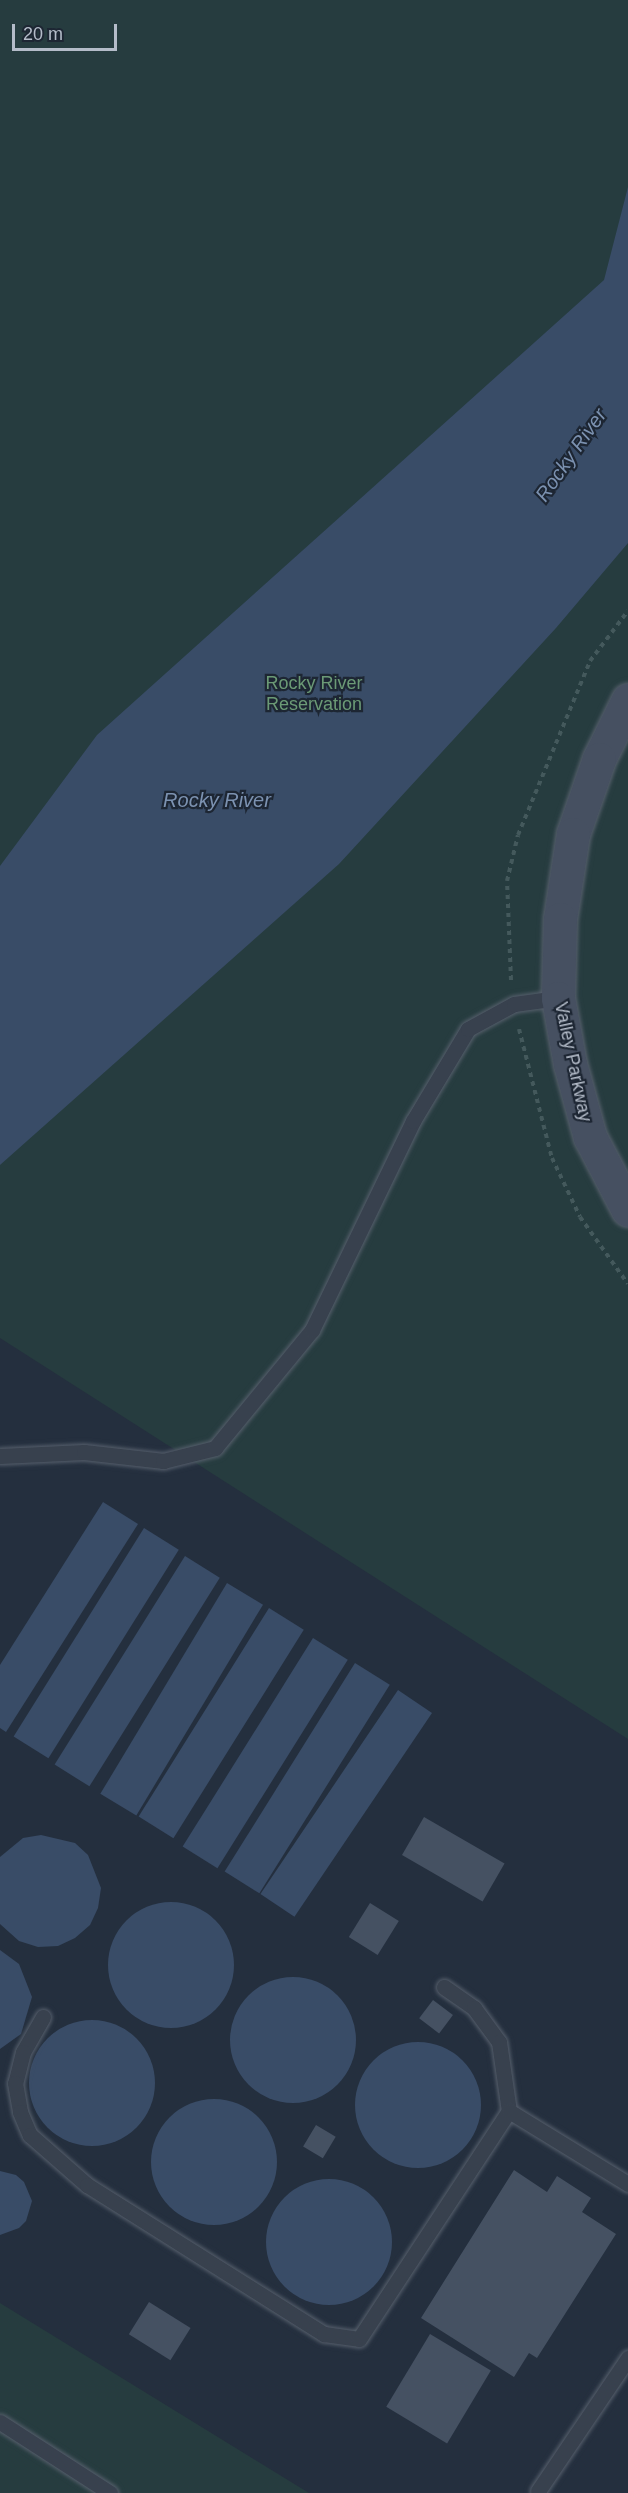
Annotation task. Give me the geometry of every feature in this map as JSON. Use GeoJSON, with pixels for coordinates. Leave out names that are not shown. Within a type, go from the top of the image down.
{"type":"FeatureCollection","features":[{"type":"Feature","properties":{"kind":"street","name":"Valley Parkway"},"geometry":{"type":"LineString","coordinates":[[628,700],[599,759],[573,834],[560,919],[558,998],[570,1064],[590,1137],[628,1210]]}},
{"type":"Feature","properties":{"kind":"lane"},"geometry":{"type":"LineString","coordinates":[[0,1456],[84,1452],[163,1461],[215,1448],[312,1330],[413,1121],[468,1029],[514,1004],[558,998]]}},
{"type":"Feature","properties":{"kind":"lane"},"geometry":{"type":"LineString","coordinates":[[43,2017],[23,2052],[15,2082],[20,2112],[30,2135],[87,2185],[324,2334],[359,2339],[509,2111],[499,2042],[474,2008],[444,1987]]}},
{"type":"Feature","properties":{"kind":"lane"},"geometry":{"type":"LineString","coordinates":[[509,2111],[628,2184]]}},
{"type":"Feature","properties":{"kind":"lane"},"geometry":{"type":"LineString","coordinates":[[538,2491],[628,2358]]}},
{"type":"Feature","properties":{"kind":"lane"},"geometry":{"type":"LineString","coordinates":[[0,2422],[110,2493]]}},
{"type":"Feature","properties":{"kind":"green space","name":"Rocky River Reservation"},"geometry":{"type":"Polygon","coordinates":[[[0,0],[628,0],[628,1739],[0,1338],[0,0]]]}},
{"type":"Feature","properties":{"kind":"green space"},"geometry":{"type":"Polygon","coordinates":[[[0,2303],[309,2493],[0,2493],[0,2303]]]}},
{"type":"Feature","properties":{"kind":"water","name":"Rocky River"},"geometry":{"type":"Polygon","coordinates":[[[628,187],[628,543],[556,628],[339,864],[0,1165],[0,866],[97,735],[604,280],[628,187]]]}},
{"type":"Feature","properties":{"kind":"water"},"geometry":{"type":"Polygon","coordinates":[[[103,1502],[138,1524],[6,1732],[0,1728],[0,1665],[103,1502]]]}},
{"type":"Feature","properties":{"kind":"water"},"geometry":{"type":"Polygon","coordinates":[[[144,1528],[179,1550],[48,1758],[14,1737],[144,1528]]]}},
{"type":"Feature","properties":{"kind":"water"},"geometry":{"type":"Polygon","coordinates":[[[185,1556],[220,1578],[89,1786],[55,1765],[185,1556]]]}},
{"type":"Feature","properties":{"kind":"water"},"geometry":{"type":"Polygon","coordinates":[[[227,1583],[263,1605],[136,1815],[100,1794],[227,1583]]]}},
{"type":"Feature","properties":{"kind":"water"},"geometry":{"type":"Polygon","coordinates":[[[269,1608],[304,1630],[173,1838],[139,1817],[269,1608]]]}},
{"type":"Feature","properties":{"kind":"water"},"geometry":{"type":"Polygon","coordinates":[[[313,1638],[348,1660],[217,1868],[183,1847],[313,1638]]]}},
{"type":"Feature","properties":{"kind":"water"},"geometry":{"type":"Polygon","coordinates":[[[355,1663],[390,1685],[259,1893],[225,1872],[355,1663]]]}},
{"type":"Feature","properties":{"kind":"water"},"geometry":{"type":"Polygon","coordinates":[[[398,1690],[432,1713],[294,1917],[260,1894],[398,1690]]]}},
{"type":"Feature","properties":{"kind":"water"},"geometry":{"type":"Polygon","coordinates":[[[41,1835],[75,1843],[88,1855],[101,1888],[98,1908],[90,1925],[75,1938],[58,1946],[38,1947],[19,1941],[0,1924],[0,1857],[23,1838],[41,1835]]]}},
{"type":"Feature","properties":{"kind":"water"},"geometry":{"type":"Polygon","coordinates":[[[171,1902],[195,1907],[215,1921],[229,1941],[234,1965],[229,1989],[215,2009],[195,2023],[171,2028],[147,2023],[127,2009],[113,1989],[108,1965],[113,1941],[127,1921],[147,1907],[171,1902]]]}},
{"type":"Feature","properties":{"kind":"water"},"geometry":{"type":"Polygon","coordinates":[[[0,1950],[19,1964],[32,1997],[21,2034],[0,2049],[0,1950]]]}},
{"type":"Feature","properties":{"kind":"water"},"geometry":{"type":"Polygon","coordinates":[[[293,1977],[317,1982],[337,1996],[351,2016],[356,2040],[351,2064],[337,2084],[317,2098],[293,2103],[269,2098],[249,2084],[235,2064],[230,2040],[235,2016],[249,1996],[269,1982],[293,1977]]]}},
{"type":"Feature","properties":{"kind":"water"},"geometry":{"type":"Polygon","coordinates":[[[92,2020],[116,2025],[136,2039],[150,2059],[155,2083],[150,2107],[136,2127],[116,2141],[92,2146],[68,2141],[48,2127],[34,2107],[29,2083],[34,2059],[48,2039],[68,2025],[92,2020]]]}},
{"type":"Feature","properties":{"kind":"water"},"geometry":{"type":"Polygon","coordinates":[[[418,2042],[442,2047],[462,2061],[476,2081],[481,2105],[476,2129],[462,2149],[442,2163],[418,2168],[394,2163],[374,2149],[360,2129],[355,2105],[360,2081],[374,2061],[394,2047],[418,2042]]]}},
{"type":"Feature","properties":{"kind":"water"},"geometry":{"type":"Polygon","coordinates":[[[214,2099],[238,2104],[258,2118],[272,2138],[277,2162],[272,2186],[258,2206],[238,2220],[214,2225],[190,2220],[170,2206],[156,2186],[151,2162],[156,2138],[170,2118],[190,2104],[214,2099]]]}},
{"type":"Feature","properties":{"kind":"water"},"geometry":{"type":"Polygon","coordinates":[[[0,2171],[16,2175],[24,2182],[32,2201],[26,2221],[19,2228],[0,2235],[0,2171]]]}},
{"type":"Feature","properties":{"kind":"water"},"geometry":{"type":"Polygon","coordinates":[[[329,2179],[353,2184],[373,2198],[387,2218],[392,2242],[387,2266],[373,2286],[353,2300],[329,2305],[305,2300],[285,2286],[271,2266],[266,2242],[271,2218],[285,2198],[305,2184],[329,2179]]]}},
{"type":"Feature","properties":{"kind":"building"},"geometry":{"type":"Polygon","coordinates":[[[424,1817],[505,1864],[483,1902],[402,1855],[424,1817]]]}},
{"type":"Feature","properties":{"kind":"building"},"geometry":{"type":"Polygon","coordinates":[[[370,1903],[399,1921],[378,1955],[349,1937],[370,1903]]]}},
{"type":"Feature","properties":{"kind":"building"},"geometry":{"type":"Polygon","coordinates":[[[433,2000],[453,2015],[439,2033],[419,2018],[433,2000]]]}},
{"type":"Feature","properties":{"kind":"building"},"geometry":{"type":"Polygon","coordinates":[[[316,2125],[336,2137],[323,2158],[303,2146],[316,2125]]]}},
{"type":"Feature","properties":{"kind":"building"},"geometry":{"type":"Polygon","coordinates":[[[514,2170],[547,2192],[557,2176],[591,2198],[582,2212],[616,2234],[537,2358],[529,2353],[514,2377],[421,2318],[514,2170]]]}},
{"type":"Feature","properties":{"kind":"building"},"geometry":{"type":"Polygon","coordinates":[[[149,2302],[191,2328],[170,2360],[129,2334],[149,2302]]]}},
{"type":"Feature","properties":{"kind":"building"},"geometry":{"type":"Polygon","coordinates":[[[430,2334],[491,2371],[447,2443],[386,2407],[430,2334]]]}}]}
